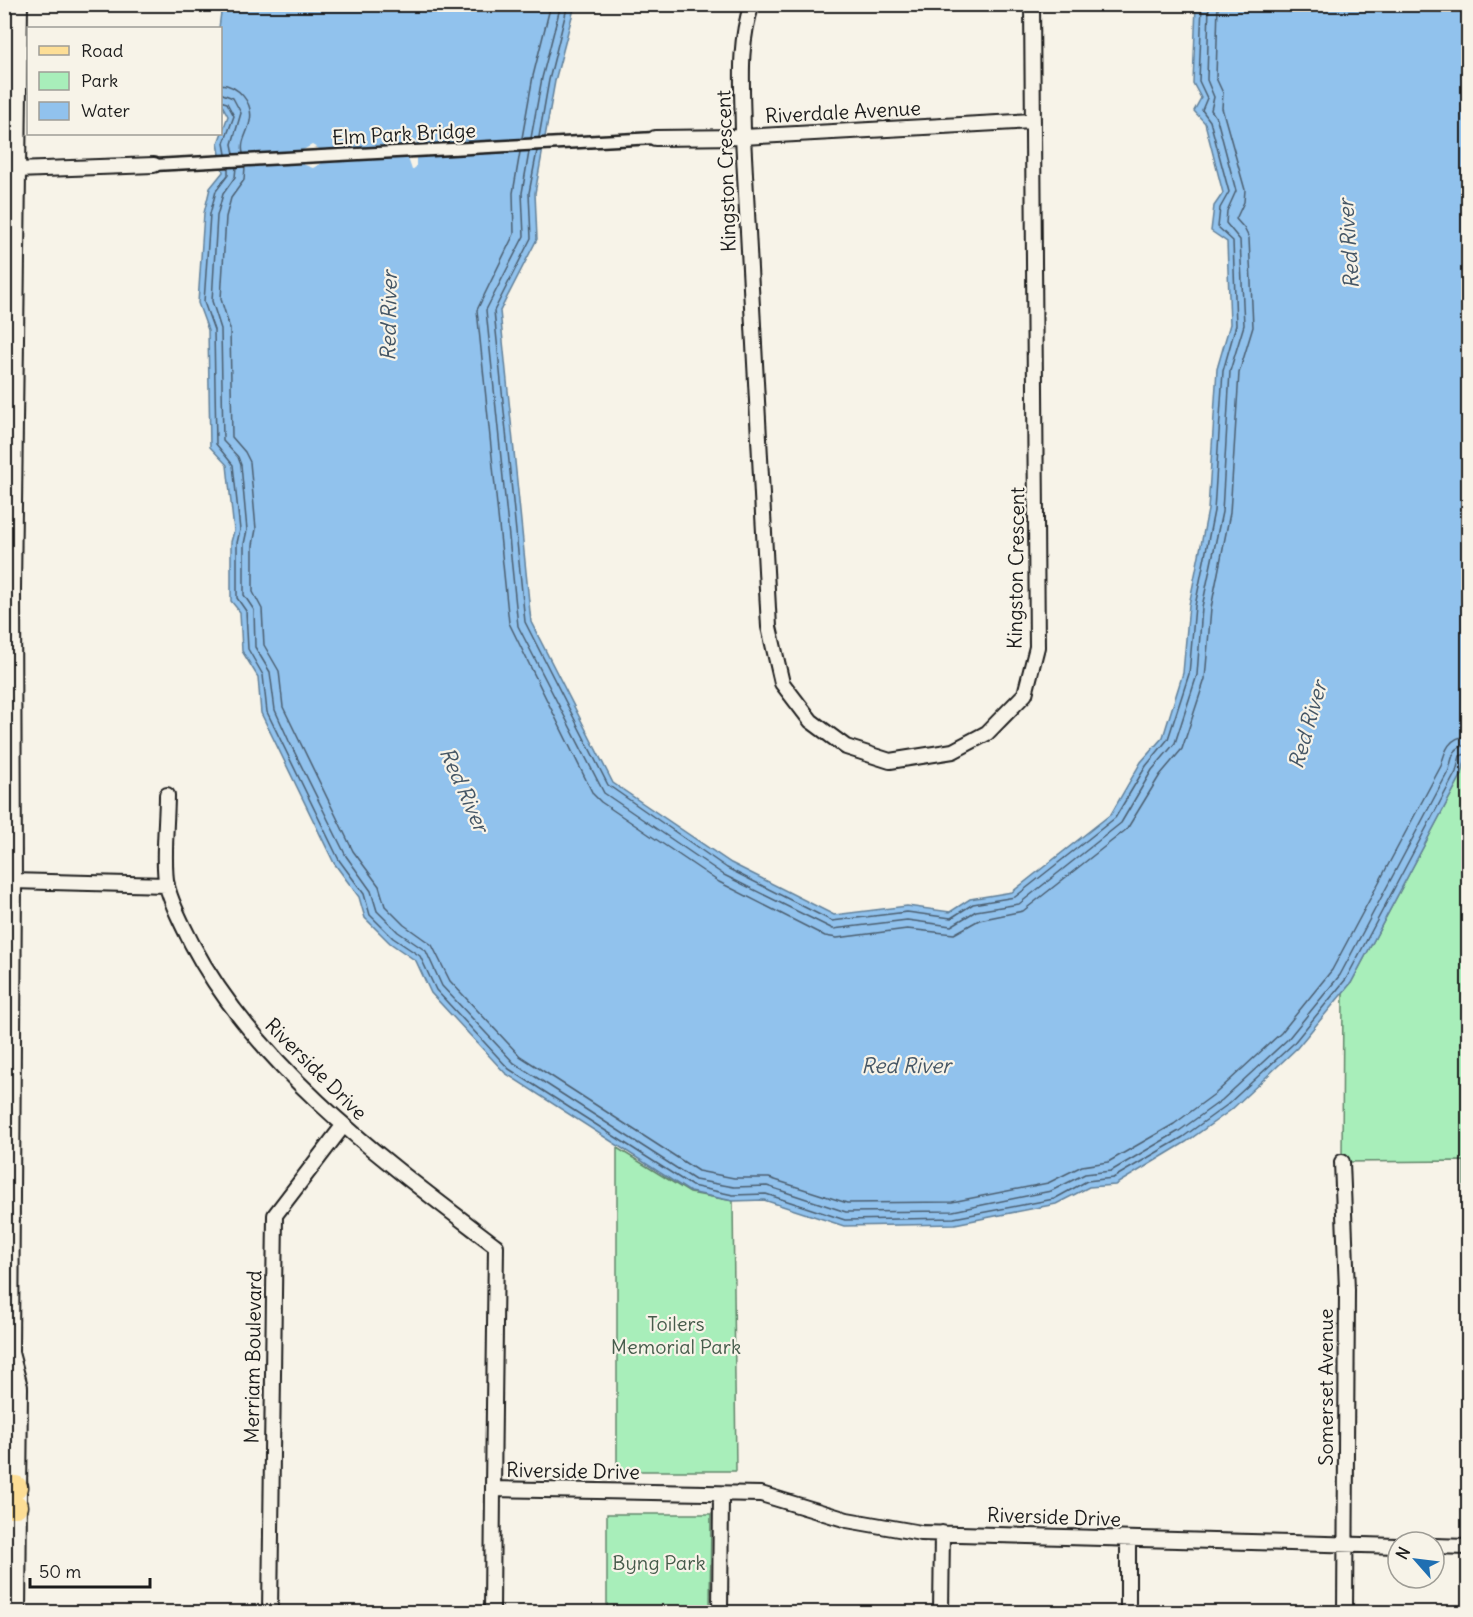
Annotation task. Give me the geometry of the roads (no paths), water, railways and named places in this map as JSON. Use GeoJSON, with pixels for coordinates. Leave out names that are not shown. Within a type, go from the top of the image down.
{"type":"FeatureCollection","features":[{"type":"Feature","properties":{"kind":"main road"},"geometry":{"type":"LineString","coordinates":[[15,1612],[10,1496],[17,1387],[7,1358],[12,881],[7,590],[16,170],[17,4]]}},
{"type":"Feature","properties":{"kind":"street","name":"Kingston Crescent"},"geometry":{"type":"LineString","coordinates":[[752,4],[746,23],[742,55],[743,136],[769,627],[782,683],[811,721],[846,747],[890,761],[953,751],[987,733],[1025,694],[1037,647],[1032,4]]}},
{"type":"Feature","properties":{"kind":"street","name":"Riverdale Avenue"},"geometry":{"type":"LineString","coordinates":[[655,138],[743,136],[1033,121]]}},
{"type":"Feature","properties":{"kind":"street","name":"Elm Park Bridge"},"geometry":{"type":"LineString","coordinates":[[154,165],[655,138]]}},
{"type":"Feature","properties":{"kind":"street"},"geometry":{"type":"LineString","coordinates":[[16,170],[154,165]]}},
{"type":"Feature","properties":{"kind":"street"},"geometry":{"type":"LineString","coordinates":[[12,881],[167,885],[167,795]]}},
{"type":"Feature","properties":{"kind":"street","name":"Riverside Drive"},"geometry":{"type":"LineString","coordinates":[[167,885],[182,924],[227,1003],[257,1038],[343,1126],[495,1246],[493,1489],[761,1494],[847,1520],[921,1533],[1386,1546]]}},
{"type":"Feature","properties":{"kind":"street","name":"Merriam Boulevard"},"geometry":{"type":"LineString","coordinates":[[270,1612],[275,1215],[343,1126]]}},
{"type":"Feature","properties":{"kind":"street","name":"Somerset Avenue"},"geometry":{"type":"LineString","coordinates":[[1342,1162],[1347,1290],[1345,1612]]}},
{"type":"Feature","properties":{"kind":"street"},"geometry":{"type":"LineString","coordinates":[[492,1612],[493,1489]]}},
{"type":"Feature","properties":{"kind":"street"},"geometry":{"type":"LineString","coordinates":[[720,1612],[721,1494]]}},
{"type":"Feature","properties":{"kind":"street"},"geometry":{"type":"LineString","coordinates":[[941,1612],[942,1533]]}},
{"type":"Feature","properties":{"kind":"street"},"geometry":{"type":"LineString","coordinates":[[1128,1539],[1128,1612]]}},
{"type":"Feature","properties":{"kind":"street"},"geometry":{"type":"LineString","coordinates":[[1446,1546],[1468,1547]]}},
{"type":"Feature","properties":{"kind":"water","name":"Red River"},"geometry":{"type":"Polygon","coordinates":[[[222,5],[575,5],[555,81],[535,193],[537,239],[500,311],[531,622],[613,783],[731,863],[834,915],[907,906],[950,912],[970,899],[1012,892],[1111,814],[1141,762],[1163,737],[1183,673],[1189,605],[1208,510],[1217,369],[1230,324],[1227,242],[1211,231],[1214,206],[1223,193],[1205,123],[1194,111],[1201,98],[1193,83],[1196,5],[1468,5],[1468,747],[1462,774],[1351,983],[1297,1048],[1231,1110],[1186,1142],[1115,1185],[1089,1187],[1056,1204],[955,1224],[844,1226],[764,1200],[733,1201],[690,1192],[505,1073],[431,993],[416,961],[390,943],[365,918],[359,897],[334,863],[261,713],[258,677],[242,651],[240,612],[231,601],[231,542],[234,531],[227,465],[210,447],[208,330],[198,303],[204,213],[210,188],[223,172],[218,143],[228,116],[222,105],[222,27],[219,27],[222,5]]]}},
{"type":"Feature","properties":{"kind":"park label","name":"Toilers Memorial Park"},"geometry":{"type":"Point","coordinates":[676,1336]}},
{"type":"Feature","properties":{"kind":"park label","name":"Byng Park"},"geometry":{"type":"Point","coordinates":[659,1563]}}]}
